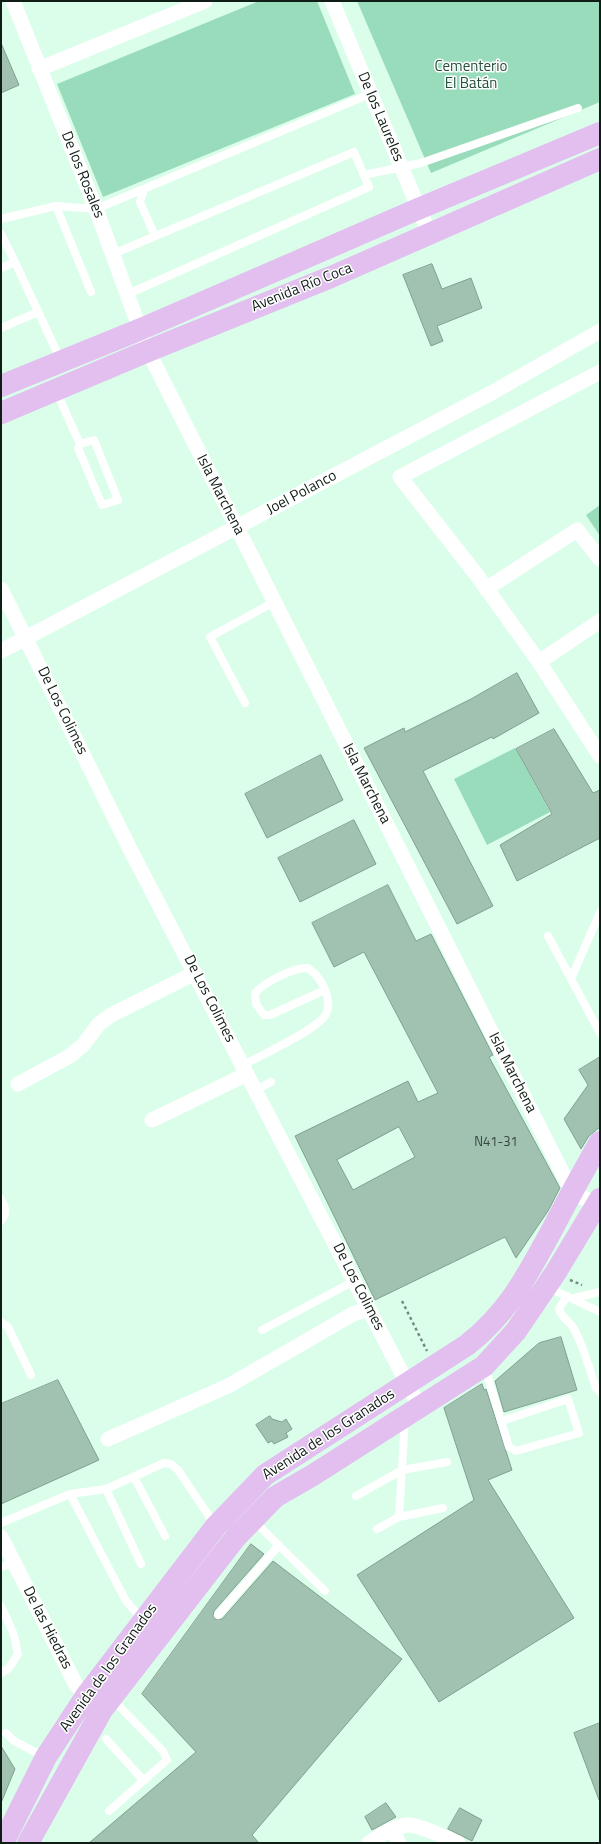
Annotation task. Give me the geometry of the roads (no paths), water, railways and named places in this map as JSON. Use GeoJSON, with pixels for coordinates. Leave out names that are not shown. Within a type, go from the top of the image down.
{"type":"FeatureCollection","features":[{"type":"Feature","properties":{"kind":"main road","name":"Avenida Río Coca"},"geometry":{"type":"LineString","coordinates":[[1,386],[141,330],[418,209],[600,133]]}},
{"type":"Feature","properties":{"kind":"main road","name":"Avenida Río Coca"},"geometry":{"type":"LineString","coordinates":[[1,413],[148,351],[331,277],[600,158]]}},
{"type":"Feature","properties":{"kind":"main road","name":"Avenida de los Granados"},"geometry":{"type":"LineString","coordinates":[[3,1843],[46,1757],[86,1696],[216,1526],[265,1475],[467,1345],[488,1328],[507,1305],[524,1280],[600,1142]]}},
{"type":"Feature","properties":{"kind":"main road","name":"Avenida de los Granados"},"geometry":{"type":"LineString","coordinates":[[28,1843],[107,1704],[236,1537],[275,1497],[412,1413],[484,1366],[516,1331],[551,1280],[598,1202]]}},
{"type":"Feature","properties":{"kind":"street","name":"De los Rosales"},"geometry":{"type":"LineString","coordinates":[[12,1],[96,208],[148,351]]}},
{"type":"Feature","properties":{"kind":"street"},"geometry":{"type":"LineString","coordinates":[[39,69],[205,1]]}},
{"type":"Feature","properties":{"kind":"street","name":"De los Laureles"},"geometry":{"type":"LineString","coordinates":[[332,1],[429,233]]}},
{"type":"Feature","properties":{"kind":"street","name":"Joel Polanco"},"geometry":{"type":"LineString","coordinates":[[1,651],[495,391],[600,330]]}},
{"type":"Feature","properties":{"kind":"street","name":"Isla Marchena"},"geometry":{"type":"LineString","coordinates":[[148,351],[572,1192]]}},
{"type":"Feature","properties":{"kind":"street"},"geometry":{"type":"LineString","coordinates":[[600,372],[400,477],[486,589],[539,662],[600,756]]}},
{"type":"Feature","properties":{"kind":"street"},"geometry":{"type":"LineString","coordinates":[[486,589],[577,530],[600,560]]}},
{"type":"Feature","properties":{"kind":"street","name":"De Los Colimes"},"geometry":{"type":"LineString","coordinates":[[1,589],[130,848],[408,1383],[412,1413]]}},
{"type":"Feature","properties":{"kind":"street"},"geometry":{"type":"LineString","coordinates":[[539,662],[600,621]]}},
{"type":"Feature","properties":{"kind":"street"},"geometry":{"type":"LineString","coordinates":[[18,1084],[70,1056],[83,1046],[99,1024],[111,1015],[195,973]]}},
{"type":"Feature","properties":{"kind":"street"},"geometry":{"type":"LineString","coordinates":[[152,1120],[245,1070]]}},
{"type":"Feature","properties":{"kind":"street"},"geometry":{"type":"LineString","coordinates":[[572,1192],[598,1202]]}},
{"type":"Feature","properties":{"kind":"street"},"geometry":{"type":"LineString","coordinates":[[108,1439],[228,1386],[353,1314],[369,1309]]}},
{"type":"Feature","properties":{"kind":"street","name":"De las Hiedras"},"geometry":{"type":"LineString","coordinates":[[1,1537],[7,1565],[76,1685],[86,1696],[107,1704]]}},
{"type":"Feature","properties":{"kind":"street"},"geometry":{"type":"LineString","coordinates":[[369,1843],[396,1836],[407,1825],[428,1830],[458,1843]]}},
{"type":"Feature","properties":{"kind":"lane"},"geometry":{"type":"LineString","coordinates":[[1,219],[56,206],[96,208],[370,94]]}},
{"type":"Feature","properties":{"kind":"lane"},"geometry":{"type":"LineString","coordinates":[[364,175],[420,164],[578,108]]}},
{"type":"Feature","properties":{"kind":"lane"},"geometry":{"type":"LineString","coordinates":[[113,254],[354,152],[369,186],[128,294]]}},
{"type":"Feature","properties":{"kind":"lane"},"geometry":{"type":"LineString","coordinates":[[144,188],[140,202],[155,236]]}},
{"type":"Feature","properties":{"kind":"lane"},"geometry":{"type":"LineString","coordinates":[[56,206],[91,292]]}},
{"type":"Feature","properties":{"kind":"lane"},"geometry":{"type":"LineString","coordinates":[[1,234],[61,361],[56,370],[1,394]]}},
{"type":"Feature","properties":{"kind":"lane"},"geometry":{"type":"LineString","coordinates":[[1,268],[15,262]]}},
{"type":"Feature","properties":{"kind":"lane"},"geometry":{"type":"LineString","coordinates":[[1,328],[38,312]]}},
{"type":"Feature","properties":{"kind":"lane"},"geometry":{"type":"LineString","coordinates":[[56,390],[80,444],[78,448],[102,505],[118,500],[94,440],[80,444]]}},
{"type":"Feature","properties":{"kind":"lane"},"geometry":{"type":"LineString","coordinates":[[245,703],[210,637],[274,602]]}},
{"type":"Feature","properties":{"kind":"lane"},"geometry":{"type":"LineString","coordinates":[[572,979],[600,912]]}},
{"type":"Feature","properties":{"kind":"lane"},"geometry":{"type":"LineString","coordinates":[[548,936],[600,1033]]}},
{"type":"Feature","properties":{"kind":"lane"},"geometry":{"type":"LineString","coordinates":[[245,1070],[321,1021],[326,1015],[329,1004],[325,990],[314,972],[304,968],[294,970],[260,988],[255,993],[254,998],[259,1010],[264,1015],[270,1015],[325,990]]}},
{"type":"Feature","properties":{"kind":"lane"},"geometry":{"type":"LineString","coordinates":[[256,1090],[271,1082]]}},
{"type":"Feature","properties":{"kind":"lane"},"geometry":{"type":"LineString","coordinates":[[1,1199],[6,1206],[5,1215],[1,1221]]}},
{"type":"Feature","properties":{"kind":"lane"},"geometry":{"type":"LineString","coordinates":[[262,1330],[354,1280]]}},
{"type":"Feature","properties":{"kind":"lane"},"geometry":{"type":"LineString","coordinates":[[551,1280],[570,1297],[600,1312]]}},
{"type":"Feature","properties":{"kind":"lane"},"geometry":{"type":"LineString","coordinates":[[599,1293],[570,1297],[559,1310],[563,1318],[574,1329],[596,1388],[600,1392]]}},
{"type":"Feature","properties":{"kind":"lane"},"geometry":{"type":"LineString","coordinates":[[1,1322],[8,1327],[31,1375]]}},
{"type":"Feature","properties":{"kind":"lane"},"geometry":{"type":"LineString","coordinates":[[484,1366],[509,1447],[516,1451],[578,1433],[568,1399],[502,1421]]}},
{"type":"Feature","properties":{"kind":"lane"},"geometry":{"type":"LineString","coordinates":[[399,1517],[402,1470],[412,1413]]}},
{"type":"Feature","properties":{"kind":"lane"},"geometry":{"type":"LineString","coordinates":[[356,1496],[402,1470],[447,1462]]}},
{"type":"Feature","properties":{"kind":"lane"},"geometry":{"type":"LineString","coordinates":[[1,1523],[70,1494],[106,1489],[164,1463],[171,1464],[178,1470],[216,1526]]}},
{"type":"Feature","properties":{"kind":"lane"},"geometry":{"type":"LineString","coordinates":[[134,1477],[165,1536]]}},
{"type":"Feature","properties":{"kind":"lane"},"geometry":{"type":"LineString","coordinates":[[106,1489],[141,1564]]}},
{"type":"Feature","properties":{"kind":"lane"},"geometry":{"type":"LineString","coordinates":[[70,1494],[126,1600],[143,1620]]}},
{"type":"Feature","properties":{"kind":"lane"},"geometry":{"type":"LineString","coordinates":[[377,1529],[399,1517],[444,1508]]}},
{"type":"Feature","properties":{"kind":"lane"},"geometry":{"type":"LineString","coordinates":[[253,1520],[325,1591]]}},
{"type":"Feature","properties":{"kind":"lane"},"geometry":{"type":"LineString","coordinates":[[218,1615],[279,1545]]}},
{"type":"Feature","properties":{"kind":"lane"},"geometry":{"type":"LineString","coordinates":[[1,1606],[14,1635],[18,1654],[10,1668],[1,1673]]}},
{"type":"Feature","properties":{"kind":"lane"},"geometry":{"type":"LineString","coordinates":[[107,1704],[167,1756],[166,1762],[109,1811]]}},
{"type":"Feature","properties":{"kind":"lane"},"geometry":{"type":"LineString","coordinates":[[6,1733],[14,1741],[46,1757]]}},
{"type":"Feature","properties":{"kind":"lane"},"geometry":{"type":"LineString","coordinates":[[106,1739],[144,1781]]}},
{"type":"Feature","properties":{"kind":"park label","name":"Cementerio El Batán"},"geometry":{"type":"Point","coordinates":[471,76]}}]}
